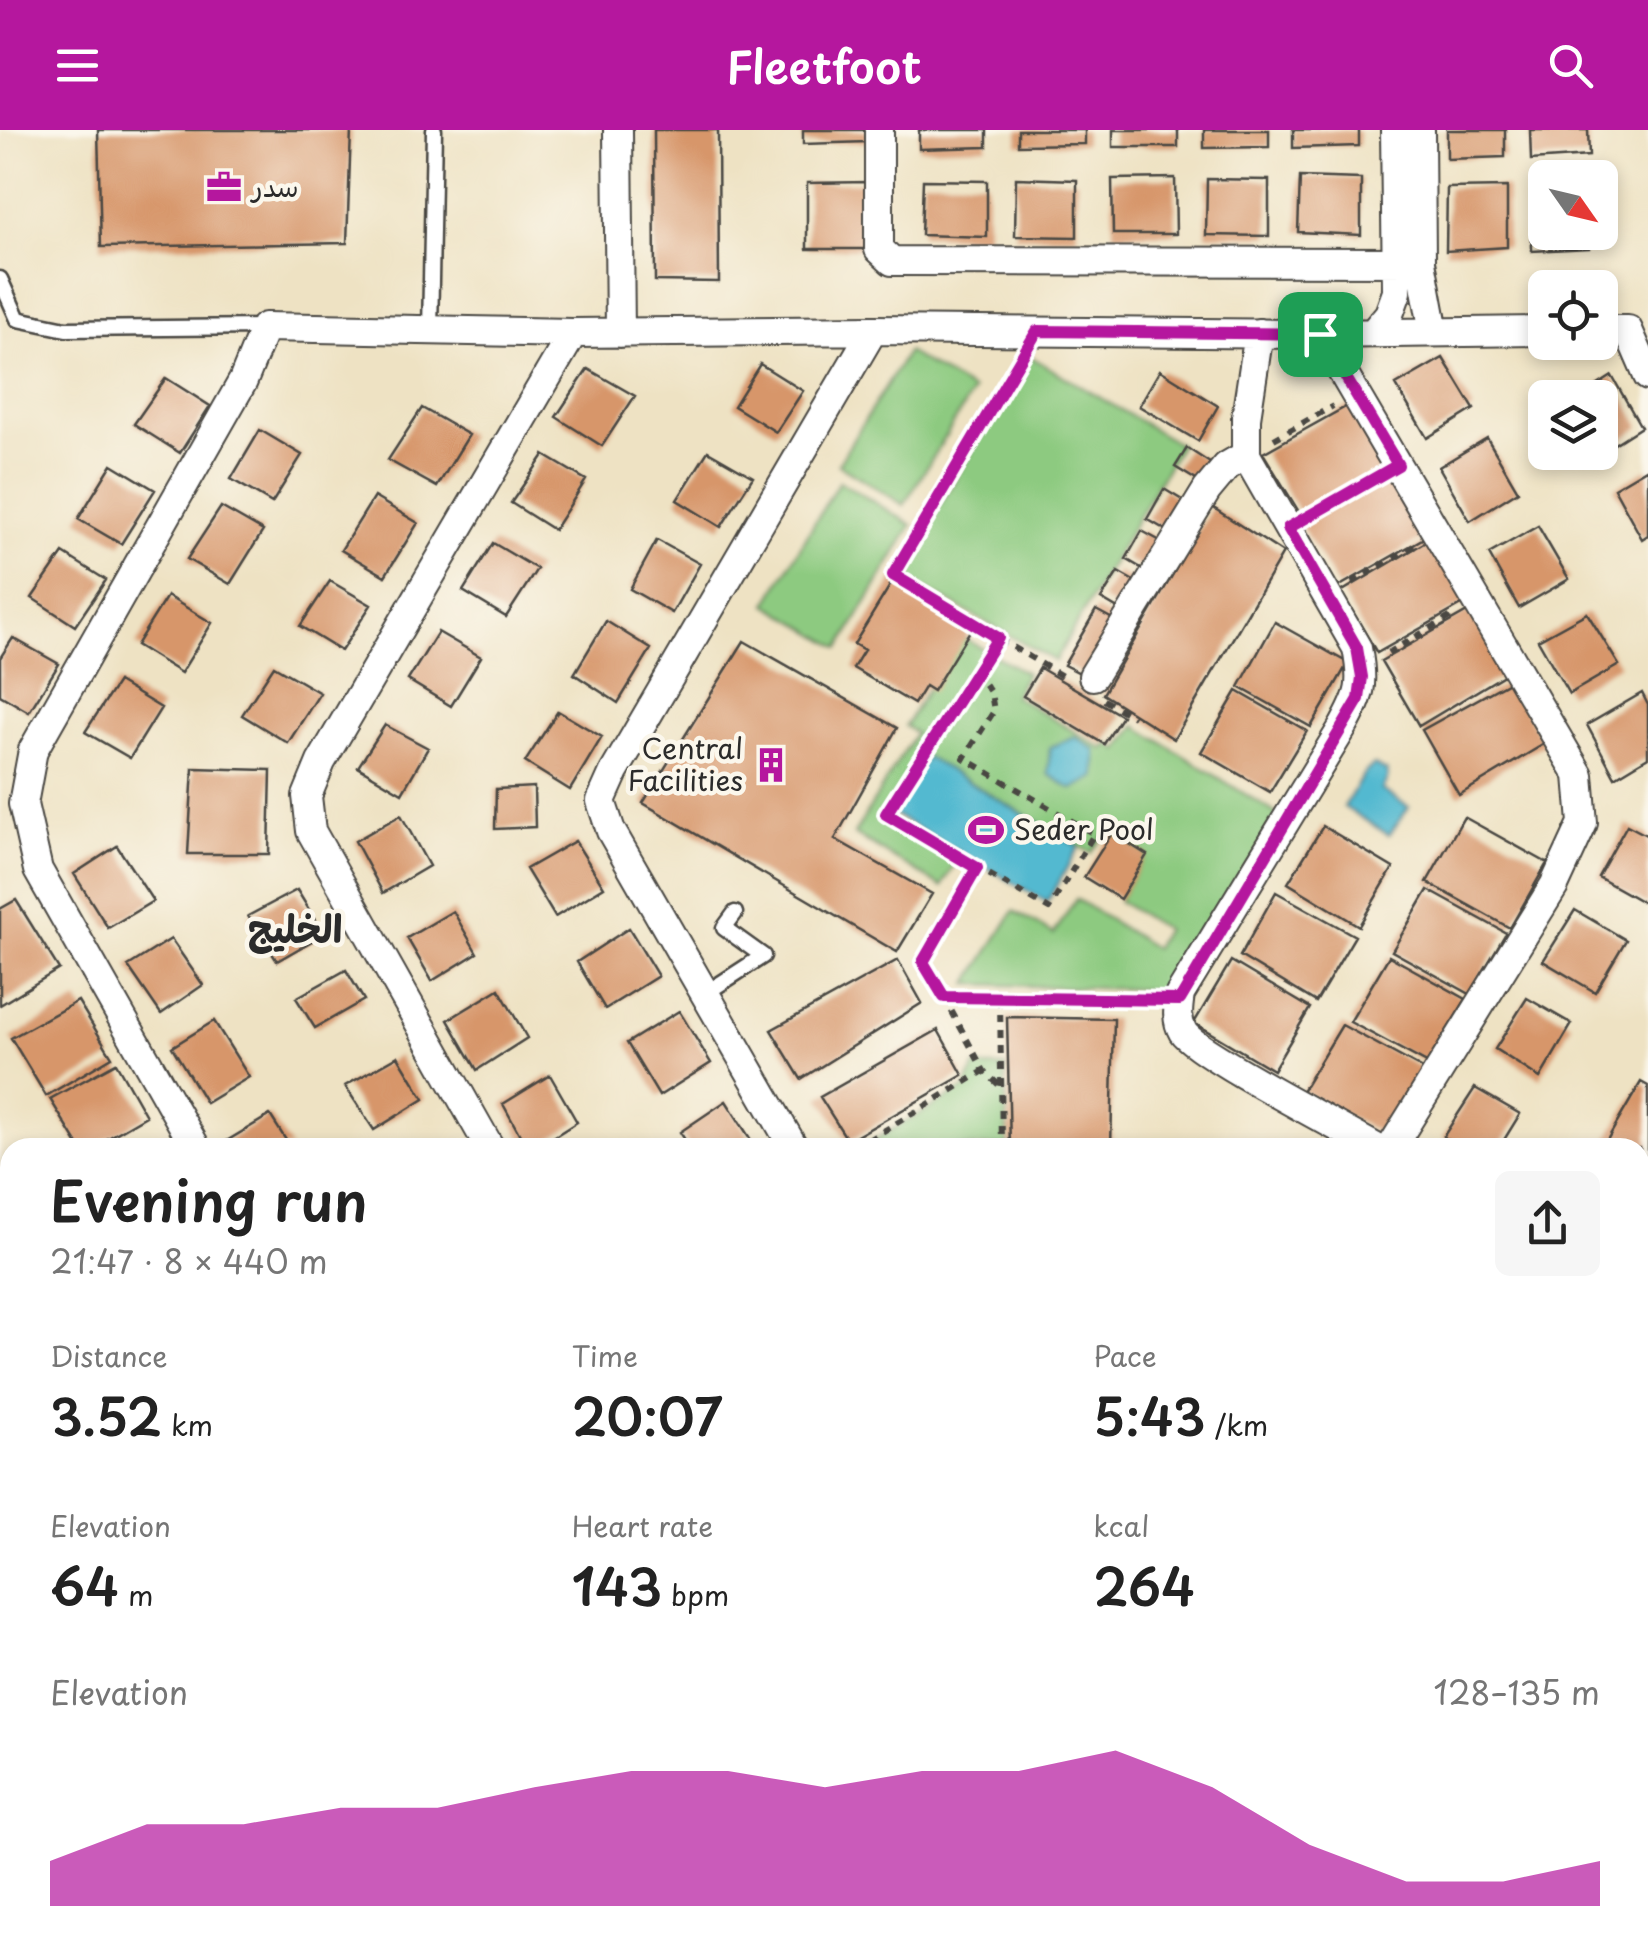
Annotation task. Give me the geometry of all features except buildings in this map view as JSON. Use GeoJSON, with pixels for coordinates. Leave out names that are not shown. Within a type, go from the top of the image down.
{"type":"FeatureCollection","features":[{"type":"Feature","properties":{"kind":"street"},"geometry":{"type":"LineString","coordinates":[[618,130],[620,333]]}},
{"type":"Feature","properties":{"kind":"street"},"geometry":{"type":"LineString","coordinates":[[879,130],[879,249],[892,262],[1409,261]]}},
{"type":"Feature","properties":{"kind":"street"},"geometry":{"type":"LineString","coordinates":[[1395,130],[1409,261],[1434,332]]}},
{"type":"Feature","properties":{"kind":"street"},"geometry":{"type":"LineString","coordinates":[[1372,334],[1389,314],[1409,261],[1420,130]]}},
{"type":"Feature","properties":{"kind":"street"},"geometry":{"type":"LineString","coordinates":[[190,1138],[38,870],[24,804],[33,750],[243,381],[265,328],[574,333],[1528,331]]}},
{"type":"Feature","properties":{"kind":"street"},"geometry":{"type":"LineString","coordinates":[[788,1138],[611,831],[601,801],[614,772],[872,330]]}},
{"type":"Feature","properties":{"kind":"street"},"geometry":{"type":"LineString","coordinates":[[1625,330],[1648,376]]}},
{"type":"Feature","properties":{"kind":"street"},"geometry":{"type":"LineString","coordinates":[[484,1138],[311,831],[307,796],[322,762],[574,333]]}},
{"type":"Feature","properties":{"kind":"street"},"geometry":{"type":"LineString","coordinates":[[1259,333],[1246,418],[1246,455],[1357,648],[1362,677],[1359,699],[1180,1000],[1178,1016],[1184,1035],[1218,1058],[1358,1138]]}},
{"type":"Feature","properties":{"kind":"street"},"geometry":{"type":"LineString","coordinates":[[1320,334],[1579,775],[1583,823],[1554,886],[1397,1138]]}},
{"type":"Feature","properties":{"kind":"street"},"geometry":{"type":"LineString","coordinates":[[1088,685],[1207,490],[1227,466],[1246,455]]}},
{"type":"Feature","properties":{"kind":"lane"},"geometry":{"type":"LineString","coordinates":[[430,331],[434,130]]}},
{"type":"Feature","properties":{"kind":"lane"},"geometry":{"type":"LineString","coordinates":[[0,279],[18,319],[66,329],[265,328]]}},
{"type":"Feature","properties":{"kind":"lane"},"geometry":{"type":"LineString","coordinates":[[706,992],[762,956],[724,928],[735,913]]}},
{"type":"Feature","properties":{"kind":"path"},"geometry":{"type":"LineString","coordinates":[[1037,331],[893,575],[998,638],[1088,685],[1133,718]]}},
{"type":"Feature","properties":{"kind":"path"},"geometry":{"type":"LineString","coordinates":[[1246,455],[1355,393]]}},
{"type":"Feature","properties":{"kind":"path"},"geometry":{"type":"LineString","coordinates":[[1288,528],[1398,465]]}},
{"type":"Feature","properties":{"kind":"path"},"geometry":{"type":"LineString","coordinates":[[1327,596],[1438,532]]}},
{"type":"Feature","properties":{"kind":"path"},"geometry":{"type":"LineString","coordinates":[[1360,662],[1374,660],[1478,601]]}},
{"type":"Feature","properties":{"kind":"path"},"geometry":{"type":"LineString","coordinates":[[977,674],[991,692],[994,711],[964,758],[1094,834],[1049,909],[886,814],[998,638]]}},
{"type":"Feature","properties":{"kind":"path"},"geometry":{"type":"LineString","coordinates":[[977,868],[923,962],[984,1071],[1002,1088]]}},
{"type":"Feature","properties":{"kind":"path"},"geometry":{"type":"LineString","coordinates":[[944,997],[1180,1000]]}},
{"type":"Feature","properties":{"kind":"path"},"geometry":{"type":"LineString","coordinates":[[1000,998],[1002,1138]]}},
{"type":"Feature","properties":{"kind":"path"},"geometry":{"type":"LineString","coordinates":[[872,1138],[984,1071]]}},
{"type":"Feature","properties":{"kind":"green space"},"geometry":{"type":"Polygon","coordinates":[[[907,352],[973,391],[904,505],[838,464],[907,352]]]}},
{"type":"Feature","properties":{"kind":"green space"},"geometry":{"type":"Polygon","coordinates":[[[1028,355],[1180,445],[1055,661],[899,574],[1028,355]]]}},
{"type":"Feature","properties":{"kind":"green space"},"geometry":{"type":"Polygon","coordinates":[[[839,481],[912,525],[840,648],[767,604],[839,481]]]}},
{"type":"Feature","properties":{"kind":"green space"},"geometry":{"type":"Polygon","coordinates":[[[960,636],[1026,673],[1014,696],[1104,749],[1109,744],[1119,750],[1136,726],[1280,816],[1209,939],[1164,990],[968,984],[1014,911],[1054,934],[1076,899],[1154,948],[1165,929],[1118,901],[1146,855],[1108,831],[1091,853],[926,757],[887,820],[957,860],[942,887],[854,834],[915,733],[905,726],[960,636]]]}},
{"type":"Feature","properties":{"kind":"green space"},"geometry":{"type":"Polygon","coordinates":[[[974,1067],[1005,1067],[1007,1138],[877,1138],[966,1088],[974,1067]]]}},
{"type":"Feature","properties":{"kind":"water"},"geometry":{"type":"Polygon","coordinates":[[[1076,737],[1096,750],[1096,777],[1072,789],[1048,774],[1050,747],[1076,737]]]}},
{"type":"Feature","properties":{"kind":"water","name":"Seder Pool"},"geometry":{"type":"Polygon","coordinates":[[[926,757],[1079,847],[1047,902],[891,813],[926,757]]]}},
{"type":"Feature","properties":{"kind":"water"},"geometry":{"type":"Polygon","coordinates":[[[1374,765],[1387,771],[1382,790],[1409,807],[1389,835],[1344,807],[1364,773],[1374,765]]]}},
{"type":"Feature","properties":{"kind":"place","name":"سدر"},"geometry":{"type":"Point","coordinates":[224,187]}},
{"type":"Feature","properties":{"kind":"place","name":"Central Facilities"},"geometry":{"type":"Point","coordinates":[771,765]}},
{"type":"Feature","properties":{"kind":"place","name":"Seder Pool"},"geometry":{"type":"Point","coordinates":[986,830]}},
{"type":"Feature","properties":{"kind":"district","name":"الخليج"},"geometry":{"type":"Point","coordinates":[295,930]}},
{"type":"Feature","properties":{"kind":"route"},"geometry":{"type":"LineString","coordinates":[[1037,331],[1320,334],[1398,465],[1288,528],[1357,648],[1362,677],[1359,699],[1180,994],[1180,1000],[944,997],[923,962],[977,868],[886,814],[998,638],[893,575],[1037,331]]}}]}
